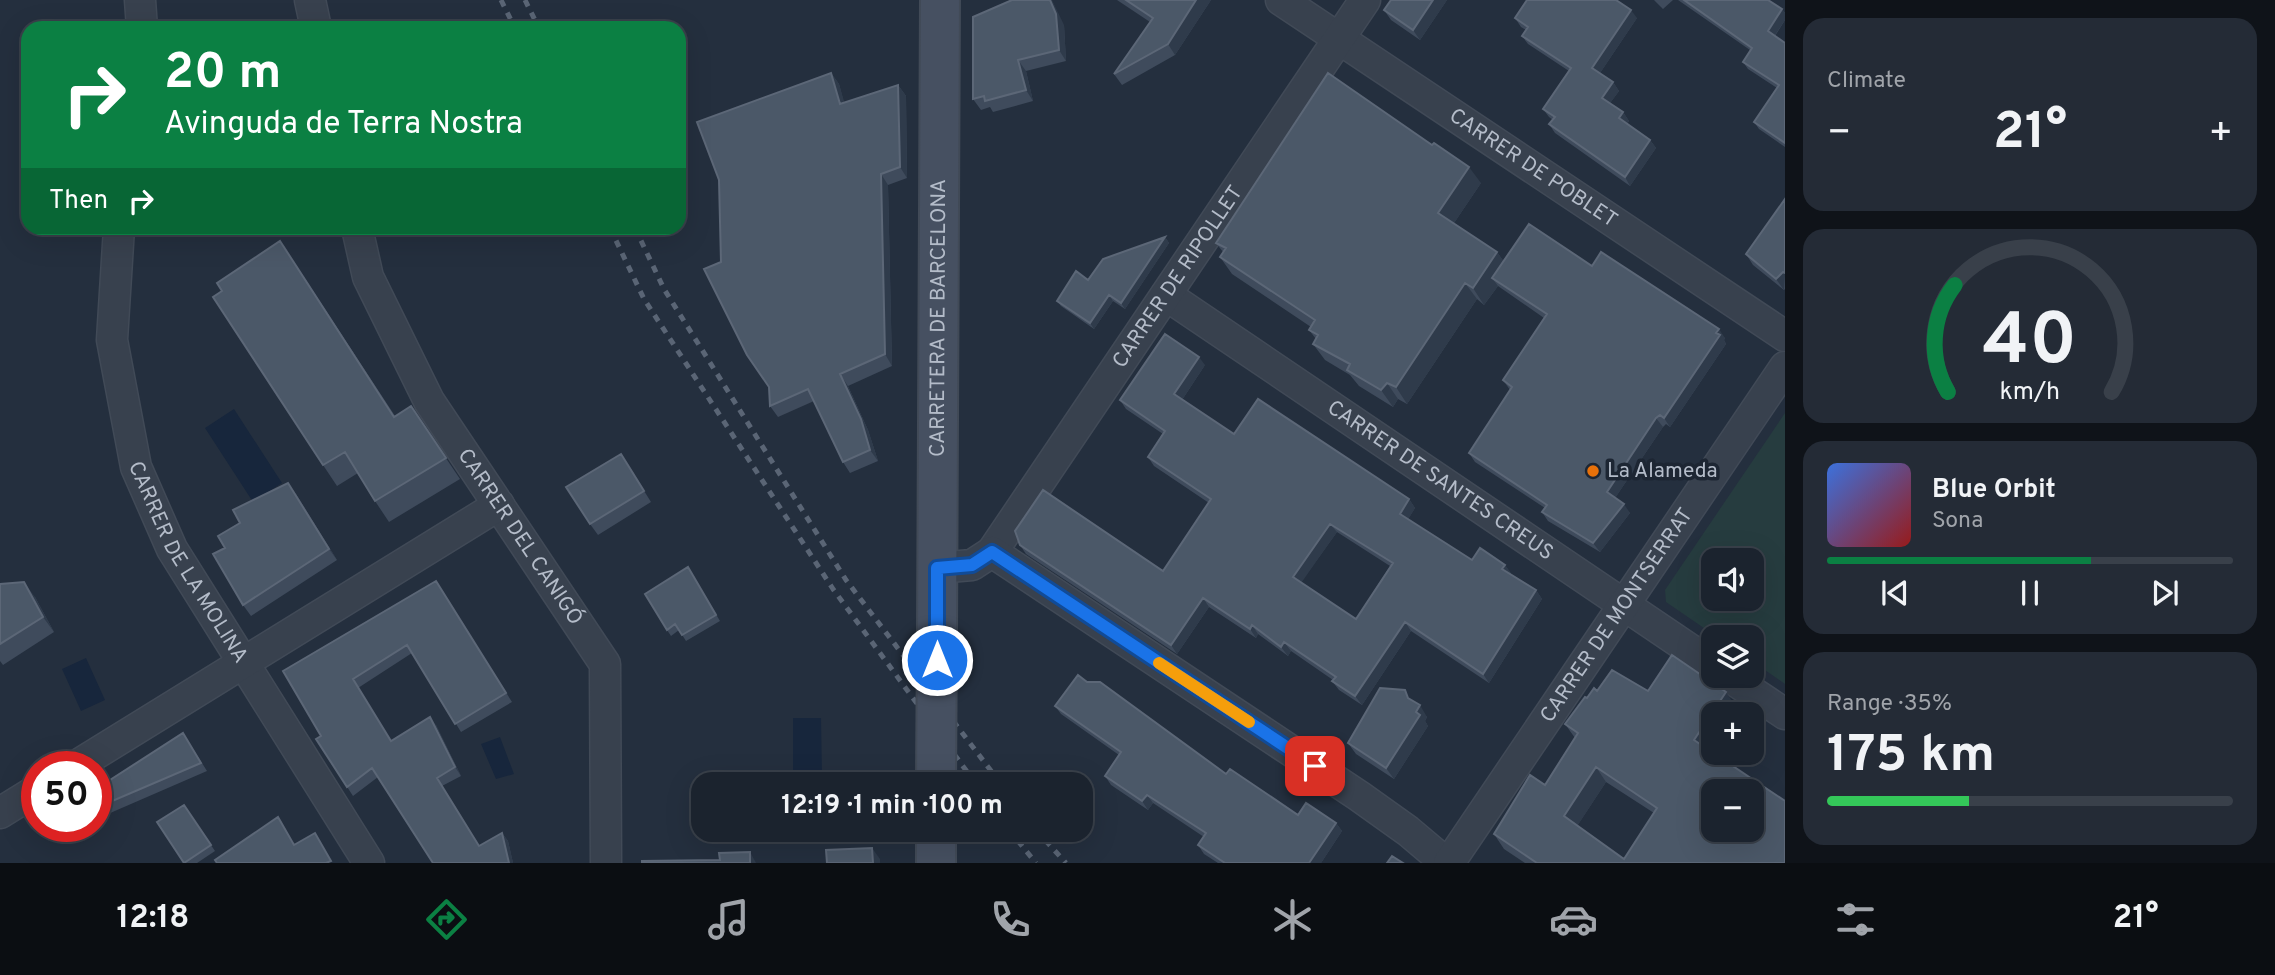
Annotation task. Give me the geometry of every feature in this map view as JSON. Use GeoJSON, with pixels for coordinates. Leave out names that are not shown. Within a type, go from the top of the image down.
{"type":"FeatureCollection","features":[{"type":"Feature","properties":{"kind":"main road","name":"CARRETERA DE BARCELONA"},"geometry":{"type":"LineString","coordinates":[[936,772],[940,0]]}},
{"type":"Feature","properties":{"kind":"main road"},"geometry":{"type":"LineString","coordinates":[[936,842],[936,863]]}},
{"type":"Feature","properties":{"kind":"street"},"geometry":{"type":"LineString","coordinates":[[140,0],[142,21]]}},
{"type":"Feature","properties":{"kind":"street"},"geometry":{"type":"LineString","coordinates":[[310,0],[314,21]]}},
{"type":"Feature","properties":{"kind":"street","name":"CARRER DE POBLET"},"geometry":{"type":"LineString","coordinates":[[1281,0],[1785,336]]}},
{"type":"Feature","properties":{"kind":"street","name":"CARRER DE RIPOLLET"},"geometry":{"type":"LineString","coordinates":[[992,552],[1365,0]]}},
{"type":"Feature","properties":{"kind":"street","name":"CARRER DE LA MOLINA"},"geometry":{"type":"LineString","coordinates":[[119,235],[112,340],[136,467],[172,550],[369,863]]}},
{"type":"Feature","properties":{"kind":"street","name":"CARRER DEL CANIGÓ"},"geometry":{"type":"LineString","coordinates":[[359,235],[368,277],[398,344],[429,401],[605,664],[606,863]]}},
{"type":"Feature","properties":{"kind":"street","name":"CARRER DE SANTES CREUS"},"geometry":{"type":"LineString","coordinates":[[1166,295],[1701,657]]}},
{"type":"Feature","properties":{"kind":"street","name":"CARRER DE MONTSERRAT"},"geometry":{"type":"LineString","coordinates":[[1447,863],[1785,366]]}},
{"type":"Feature","properties":{"kind":"street"},"geometry":{"type":"LineString","coordinates":[[101,751],[499,505]]}},
{"type":"Feature","properties":{"kind":"street"},"geometry":{"type":"LineString","coordinates":[[937,568],[972,565],[992,552],[1369,803],[1447,863]]}},
{"type":"Feature","properties":{"kind":"street"},"geometry":{"type":"LineString","coordinates":[[1746,688],[1785,714]]}},
{"type":"Feature","properties":{"kind":"street"},"geometry":{"type":"LineString","coordinates":[[0,813],[21,800]]}},
{"type":"Feature","properties":{"kind":"green space"},"geometry":{"type":"Polygon","coordinates":[[[1785,413],[1785,684],[1764,669],[1764,625],[1701,626],[1666,602],[1665,590],[1785,413]]]}},
{"type":"Feature","properties":{"kind":"water"},"geometry":{"type":"Polygon","coordinates":[[[234,409],[282,483],[253,502],[205,428],[234,409]]]}},
{"type":"Feature","properties":{"kind":"water"},"geometry":{"type":"Polygon","coordinates":[[[86,658],[105,700],[81,711],[62,669],[86,658]]]}},
{"type":"Feature","properties":{"kind":"water"},"geometry":{"type":"Polygon","coordinates":[[[793,718],[821,718],[822,772],[793,772],[793,718]]]}},
{"type":"Feature","properties":{"kind":"water"},"geometry":{"type":"Polygon","coordinates":[[[500,737],[514,774],[496,779],[481,744],[500,737]]]}},
{"type":"Feature","properties":{"kind":"building"},"geometry":{"type":"Polygon","coordinates":[[[1012,0],[1050,0],[1056,14],[1059,50],[1018,60],[1026,90],[985,101],[984,96],[973,99],[973,17],[1012,0]]]}},
{"type":"Feature","properties":{"kind":"building"},"geometry":{"type":"Polygon","coordinates":[[[1126,0],[1196,0],[1168,44],[1114,74],[1153,18],[1126,0]]]}},
{"type":"Feature","properties":{"kind":"building"},"geometry":{"type":"Polygon","coordinates":[[[1391,0],[1433,0],[1413,30],[1384,10],[1391,0]]]}},
{"type":"Feature","properties":{"kind":"building"},"geometry":{"type":"Polygon","coordinates":[[[1527,0],[1616,0],[1631,10],[1592,68],[1613,82],[1602,98],[1623,112],[1619,118],[1650,140],[1625,177],[1549,124],[1555,117],[1543,109],[1571,68],[1522,36],[1528,27],[1515,18],[1527,0]]]}},
{"type":"Feature","properties":{"kind":"building"},"geometry":{"type":"Polygon","coordinates":[[[1684,0],[1768,0],[1782,9],[1768,31],[1785,43],[1785,143],[1754,122],[1779,85],[1743,62],[1752,48],[1684,0]]]}},
{"type":"Feature","properties":{"kind":"building"},"geometry":{"type":"Polygon","coordinates":[[[831,73],[840,104],[898,85],[900,167],[881,174],[885,354],[840,374],[861,419],[870,450],[843,462],[808,389],[770,406],[769,387],[747,355],[704,269],[721,262],[719,180],[697,122],[831,73]]]}},
{"type":"Feature","properties":{"kind":"building"},"geometry":{"type":"Polygon","coordinates":[[[1328,73],[1432,145],[1434,143],[1469,167],[1438,213],[1497,252],[1473,288],[1465,283],[1396,387],[1387,383],[1381,390],[1347,370],[1350,364],[1313,344],[1318,335],[1309,330],[1315,320],[1220,257],[1226,248],[1216,243],[1328,73]]]}},
{"type":"Feature","properties":{"kind":"building"},"geometry":{"type":"Polygon","coordinates":[[[1785,199],[1785,273],[1776,279],[1746,254],[1785,199]]]}},
{"type":"Feature","properties":{"kind":"building"},"geometry":{"type":"Polygon","coordinates":[[[1529,224],[1592,266],[1601,252],[1719,329],[1716,333],[1720,335],[1664,418],[1660,415],[1656,418],[1607,492],[1624,504],[1593,543],[1542,512],[1547,505],[1469,453],[1512,387],[1503,380],[1547,314],[1492,278],[1529,224]]]}},
{"type":"Feature","properties":{"kind":"building"},"geometry":{"type":"Polygon","coordinates":[[[1165,237],[1121,303],[1109,295],[1090,323],[1057,301],[1076,271],[1088,280],[1103,259],[1165,237]]]}},
{"type":"Feature","properties":{"kind":"building"},"geometry":{"type":"Polygon","coordinates":[[[280,241],[394,417],[411,406],[446,458],[375,501],[345,452],[323,465],[213,297],[222,291],[217,283],[280,241]]]}},
{"type":"Feature","properties":{"kind":"building"},"geometry":{"type":"Polygon","coordinates":[[[1165,334],[1199,357],[1174,394],[1234,434],[1258,399],[1409,499],[1400,514],[1472,560],[1480,548],[1505,565],[1502,569],[1536,590],[1483,674],[1405,622],[1355,696],[1332,681],[1336,677],[1284,642],[1281,647],[1252,625],[1250,629],[1203,598],[1171,645],[1020,545],[1015,531],[1043,490],[1163,571],[1211,499],[1148,457],[1165,431],[1120,400],[1165,334]],[[1330,524],[1293,577],[1356,619],[1393,563],[1330,524]]]}},
{"type":"Feature","properties":{"kind":"building"},"geometry":{"type":"Polygon","coordinates":[[[621,454],[644,491],[590,524],[566,487],[621,454]]]}},
{"type":"Feature","properties":{"kind":"building"},"geometry":{"type":"Polygon","coordinates":[[[288,483],[329,549],[243,605],[213,554],[225,548],[218,536],[240,523],[233,510],[288,483]]]}},
{"type":"Feature","properties":{"kind":"building"},"geometry":{"type":"Polygon","coordinates":[[[688,567],[716,615],[682,635],[675,624],[667,630],[645,594],[688,567]]]}},
{"type":"Feature","properties":{"kind":"building"},"geometry":{"type":"Polygon","coordinates":[[[436,581],[506,693],[455,724],[407,645],[353,679],[391,741],[430,717],[455,767],[437,778],[479,846],[502,833],[509,863],[433,863],[372,768],[347,787],[316,739],[321,736],[283,671],[436,581]]]}},
{"type":"Feature","properties":{"kind":"building"},"geometry":{"type":"Polygon","coordinates":[[[24,582],[43,617],[0,644],[0,584],[24,582]]]}},
{"type":"Feature","properties":{"kind":"building"},"geometry":{"type":"Polygon","coordinates":[[[1672,655],[1701,675],[1701,688],[1720,688],[1726,692],[1719,702],[1701,702],[1701,730],[1694,740],[1701,745],[1701,765],[1731,765],[1752,779],[1701,779],[1701,842],[1764,842],[1764,787],[1785,801],[1785,863],[1537,863],[1494,834],[1530,775],[1545,785],[1578,733],[1565,724],[1585,697],[1587,698],[1594,688],[1597,691],[1612,670],[1648,691],[1672,655]],[[1596,767],[1564,816],[1624,859],[1657,808],[1596,767]]]}},
{"type":"Feature","properties":{"kind":"building"},"geometry":{"type":"Polygon","coordinates":[[[1078,675],[1087,682],[1100,682],[1226,774],[1230,769],[1298,815],[1306,803],[1336,823],[1309,863],[1225,863],[1198,845],[1206,833],[1147,795],[1142,801],[1105,776],[1121,752],[1055,706],[1078,675]]]}},
{"type":"Feature","properties":{"kind":"building"},"geometry":{"type":"Polygon","coordinates":[[[1380,688],[1405,690],[1408,698],[1420,705],[1416,712],[1420,715],[1386,768],[1348,743],[1380,688]]]}},
{"type":"Feature","properties":{"kind":"building"},"geometry":{"type":"Polygon","coordinates":[[[183,733],[201,763],[112,801],[112,779],[183,733]]]}},
{"type":"Feature","properties":{"kind":"building"},"geometry":{"type":"Polygon","coordinates":[[[184,805],[211,845],[184,863],[157,822],[184,805]]]}},
{"type":"Feature","properties":{"kind":"building"},"geometry":{"type":"Polygon","coordinates":[[[278,817],[294,845],[315,833],[331,861],[217,863],[215,860],[278,817]]]}},
{"type":"Feature","properties":{"kind":"building"},"geometry":{"type":"Polygon","coordinates":[[[872,848],[873,863],[827,863],[826,850],[872,848]]]}},
{"type":"Feature","properties":{"kind":"building"},"geometry":{"type":"Polygon","coordinates":[[[750,852],[750,863],[642,863],[720,860],[719,853],[750,852]]]}},
{"type":"Feature","properties":{"kind":"building"},"geometry":{"type":"Polygon","coordinates":[[[1392,856],[1403,863],[1387,863],[1392,856]]]}},
{"type":"Feature","properties":{"kind":"railway"},"geometry":{"type":"LineString","coordinates":[[501,0],[512,21]]}},
{"type":"Feature","properties":{"kind":"railway"},"geometry":{"type":"LineString","coordinates":[[525,0],[536,21]]}},
{"type":"Feature","properties":{"kind":"railway"},"geometry":{"type":"LineString","coordinates":[[613,235],[644,299],[833,589],[967,772]]}},
{"type":"Feature","properties":{"kind":"railway"},"geometry":{"type":"LineString","coordinates":[[638,235],[664,289],[846,580],[992,772]]}},
{"type":"Feature","properties":{"kind":"railway"},"geometry":{"type":"LineString","coordinates":[[1019,842],[1036,863]]}},
{"type":"Feature","properties":{"kind":"railway"},"geometry":{"type":"LineString","coordinates":[[1047,842],[1066,863]]}},
{"type":"Feature","properties":{"kind":"slow traffic"},"geometry":{"type":"LineString","coordinates":[[1159,663],[1249,722]]}},
{"type":"Feature","properties":{"kind":"place","name":"La Alameda"},"geometry":{"type":"Point","coordinates":[1593,471]}},
{"type":"Feature","properties":{"kind":"route"},"geometry":{"type":"LineString","coordinates":[[937,660],[937,568],[972,565],[992,552],[1315,766]]}}]}
